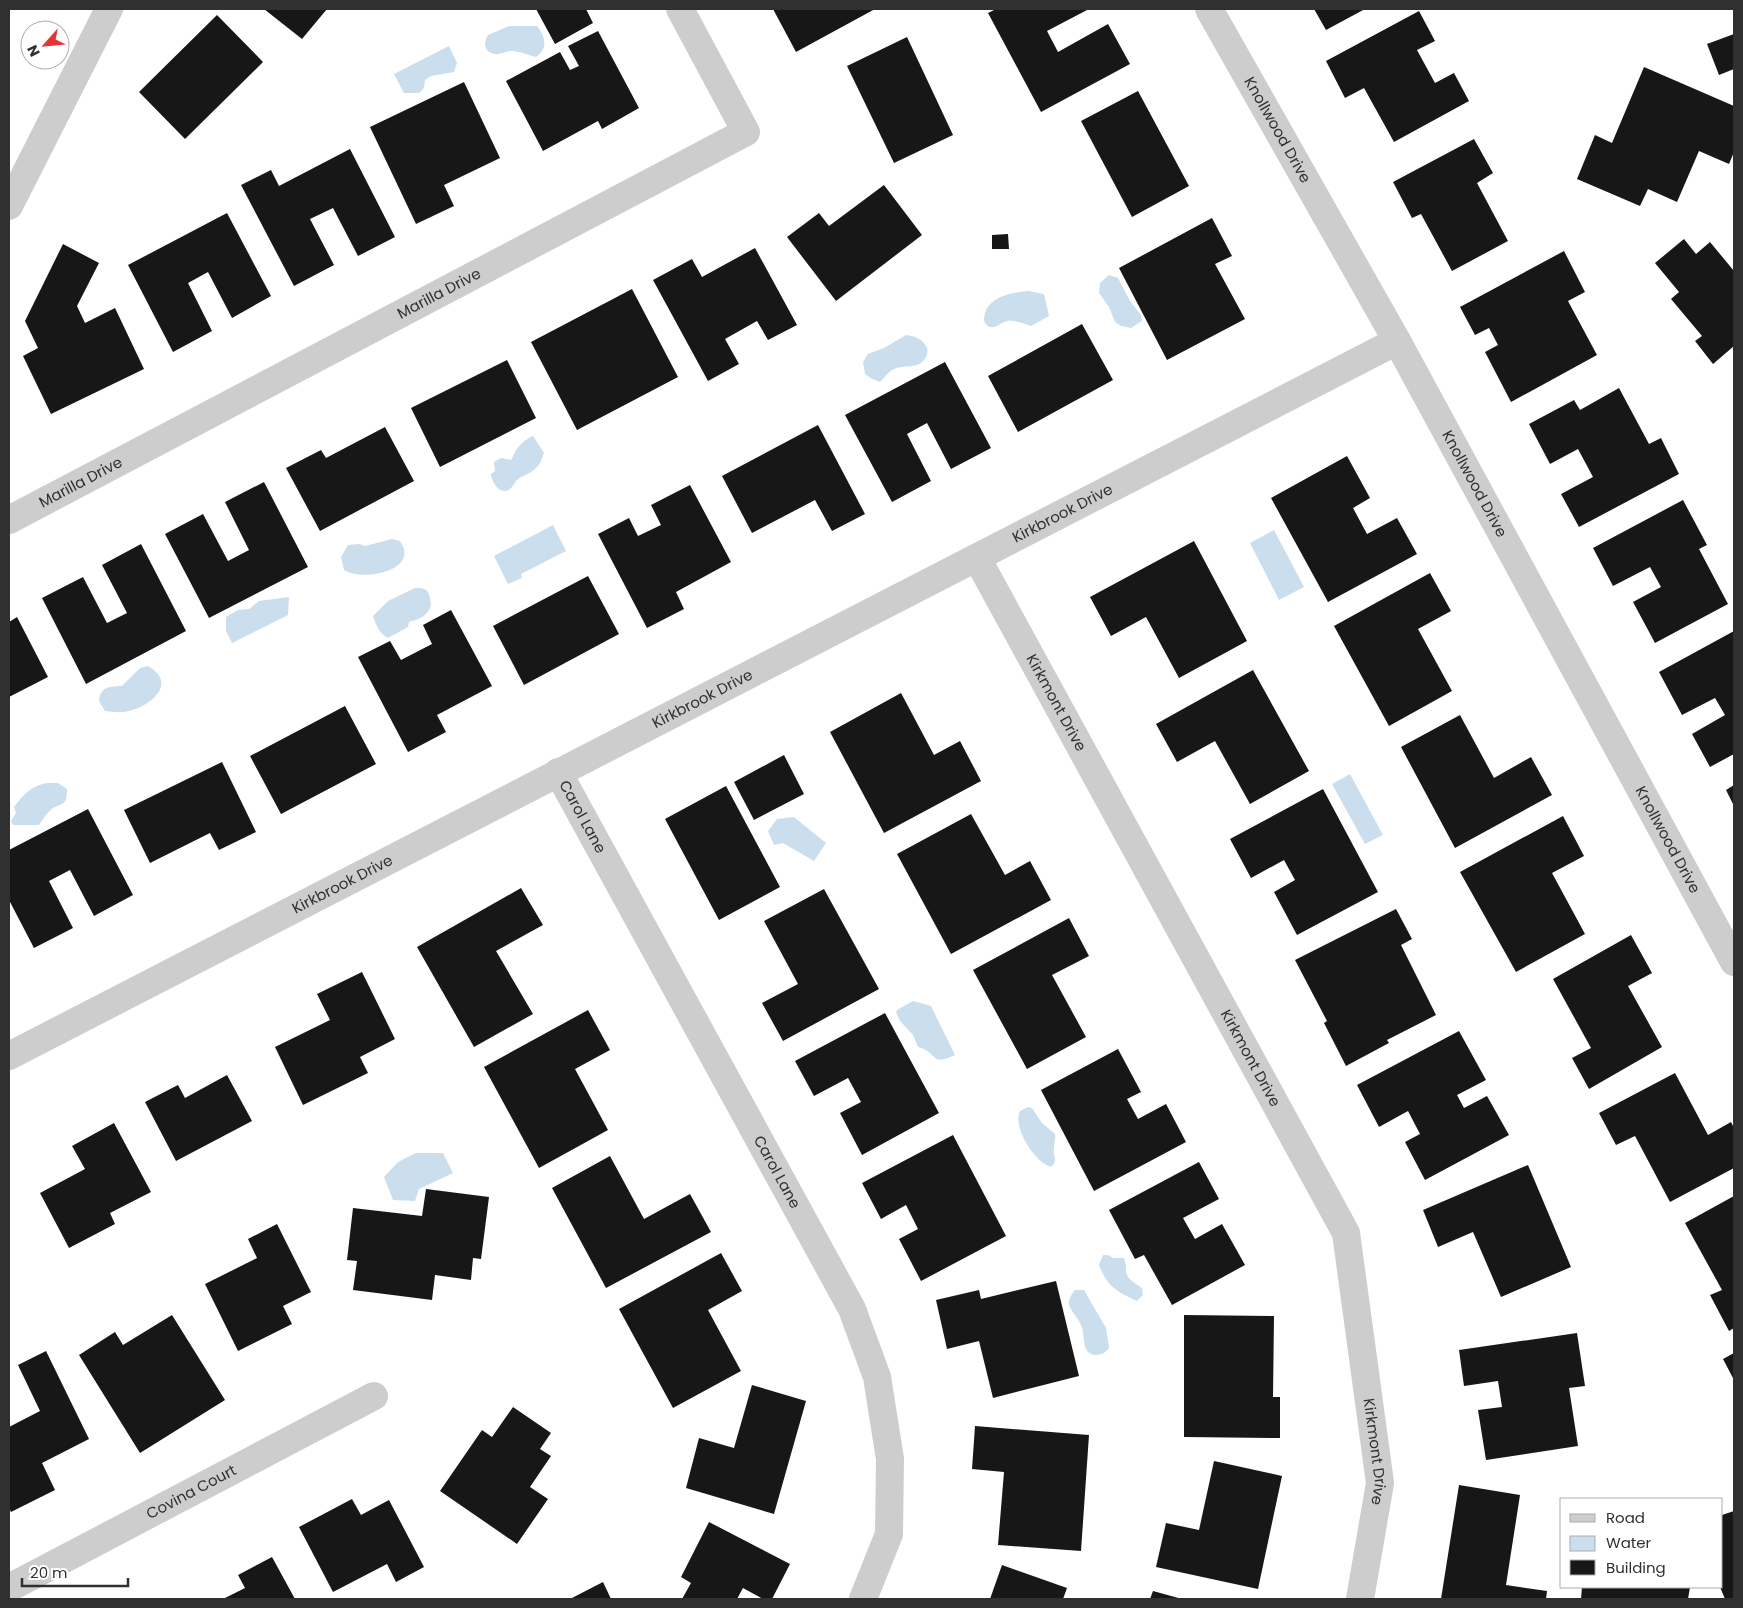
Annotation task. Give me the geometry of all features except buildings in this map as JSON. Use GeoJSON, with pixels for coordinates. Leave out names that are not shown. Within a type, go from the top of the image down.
{"type":"FeatureCollection","features":[{"type":"Feature","properties":{"kind":"street"},"geometry":{"type":"LineString","coordinates":[[9,206],[109,9]]}},
{"type":"Feature","properties":{"kind":"street","name":"Marilla Drive"},"geometry":{"type":"LineString","coordinates":[[11,514],[746,132],[680,9]]}},
{"type":"Feature","properties":{"kind":"street","name":"Knollwood Drive"},"geometry":{"type":"LineString","coordinates":[[1209,9],[1397,341],[1734,962]]}},
{"type":"Feature","properties":{"kind":"street","name":"Kirkbrook Drive"},"geometry":{"type":"LineString","coordinates":[[9,1056],[1397,341]]}},
{"type":"Feature","properties":{"kind":"street","name":"Kirkmont Drive"},"geometry":{"type":"LineString","coordinates":[[977,558],[1346,1233],[1380,1483],[1360,1599]]}},
{"type":"Feature","properties":{"kind":"street","name":"Carol Lane"},"geometry":{"type":"LineString","coordinates":[[558,772],[852,1309],[874,1368],[890,1459],[888,1534],[863,1599]]}},
{"type":"Feature","properties":{"kind":"street","name":"Covina Court"},"geometry":{"type":"LineString","coordinates":[[9,1588],[374,1396]]}},
{"type":"Feature","properties":{"kind":"water"},"geometry":{"type":"Polygon","coordinates":[[[509,26],[537,26],[544,38],[543,50],[536,57],[514,51],[497,54],[489,52],[485,44],[488,35],[509,26]]]}},
{"type":"Feature","properties":{"kind":"water"},"geometry":{"type":"Polygon","coordinates":[[[449,46],[457,63],[454,72],[431,76],[425,80],[424,88],[419,93],[404,93],[394,74],[449,46]]]}},
{"type":"Feature","properties":{"kind":"water"},"geometry":{"type":"Polygon","coordinates":[[[1109,275],[1118,278],[1130,301],[1141,315],[1142,321],[1131,328],[1121,326],[1115,322],[1109,307],[1099,293],[1100,283],[1109,275]]]}},
{"type":"Feature","properties":{"kind":"water"},"geometry":{"type":"Polygon","coordinates":[[[1029,291],[1044,294],[1049,316],[1031,326],[1010,321],[991,327],[985,323],[985,313],[988,307],[997,299],[1016,292],[1029,291]]]}},
{"type":"Feature","properties":{"kind":"water"},"geometry":{"type":"Polygon","coordinates":[[[906,335],[917,338],[926,346],[926,357],[920,364],[894,369],[880,382],[865,374],[863,362],[868,354],[884,348],[906,335]]]}},
{"type":"Feature","properties":{"kind":"water"},"geometry":{"type":"Polygon","coordinates":[[[533,436],[544,453],[540,464],[517,480],[512,488],[502,491],[494,484],[491,477],[491,474],[495,471],[494,462],[501,458],[511,460],[520,445],[533,436]]]}},
{"type":"Feature","properties":{"kind":"water"},"geometry":{"type":"Polygon","coordinates":[[[553,525],[566,551],[521,574],[522,578],[508,584],[494,556],[553,525]]]}},
{"type":"Feature","properties":{"kind":"water"},"geometry":{"type":"Polygon","coordinates":[[[1274,530],[1304,587],[1279,600],[1250,543],[1274,530]]]}},
{"type":"Feature","properties":{"kind":"water"},"geometry":{"type":"Polygon","coordinates":[[[392,539],[400,541],[404,551],[403,560],[396,567],[375,574],[363,575],[344,570],[341,557],[348,545],[359,544],[365,546],[392,539]]]}},
{"type":"Feature","properties":{"kind":"water"},"geometry":{"type":"Polygon","coordinates":[[[415,588],[428,592],[431,606],[423,617],[409,622],[408,627],[388,638],[380,631],[373,616],[388,601],[415,588]]]}},
{"type":"Feature","properties":{"kind":"water"},"geometry":{"type":"Polygon","coordinates":[[[289,597],[288,615],[232,643],[226,631],[226,617],[238,610],[249,609],[259,601],[289,597]]]}},
{"type":"Feature","properties":{"kind":"water"},"geometry":{"type":"Polygon","coordinates":[[[148,666],[157,673],[161,680],[161,686],[153,699],[129,711],[105,711],[99,701],[101,693],[106,688],[122,686],[140,668],[148,666]]]}},
{"type":"Feature","properties":{"kind":"water"},"geometry":{"type":"Polygon","coordinates":[[[1350,774],[1383,835],[1365,844],[1332,784],[1350,774]]]}},
{"type":"Feature","properties":{"kind":"water"},"geometry":{"type":"Polygon","coordinates":[[[48,783],[58,783],[67,789],[65,801],[50,811],[39,825],[13,825],[11,821],[16,813],[14,807],[18,802],[33,788],[48,783]]]}},
{"type":"Feature","properties":{"kind":"water"},"geometry":{"type":"Polygon","coordinates":[[[794,817],[826,843],[814,861],[783,843],[774,845],[768,831],[777,819],[794,817]]]}},
{"type":"Feature","properties":{"kind":"water"},"geometry":{"type":"Polygon","coordinates":[[[913,1001],[931,1006],[955,1055],[941,1060],[918,1047],[913,1035],[900,1021],[896,1012],[913,1001]]]}},
{"type":"Feature","properties":{"kind":"water"},"geometry":{"type":"Polygon","coordinates":[[[1028,1107],[1032,1108],[1042,1123],[1055,1134],[1055,1162],[1051,1167],[1038,1159],[1026,1144],[1022,1135],[1018,1118],[1020,1111],[1028,1107]]]}},
{"type":"Feature","properties":{"kind":"water"},"geometry":{"type":"Polygon","coordinates":[[[416,1153],[443,1153],[453,1173],[419,1189],[415,1201],[393,1200],[384,1177],[398,1162],[416,1153]]]}},
{"type":"Feature","properties":{"kind":"water"},"geometry":{"type":"Polygon","coordinates":[[[1103,1255],[1113,1258],[1124,1258],[1128,1277],[1142,1288],[1143,1295],[1137,1301],[1114,1288],[1106,1279],[1099,1265],[1103,1255]]]}},
{"type":"Feature","properties":{"kind":"water"},"geometry":{"type":"Polygon","coordinates":[[[1075,1290],[1084,1290],[1106,1328],[1109,1348],[1099,1355],[1090,1354],[1087,1351],[1081,1325],[1070,1309],[1069,1301],[1075,1290]]]}}]}
